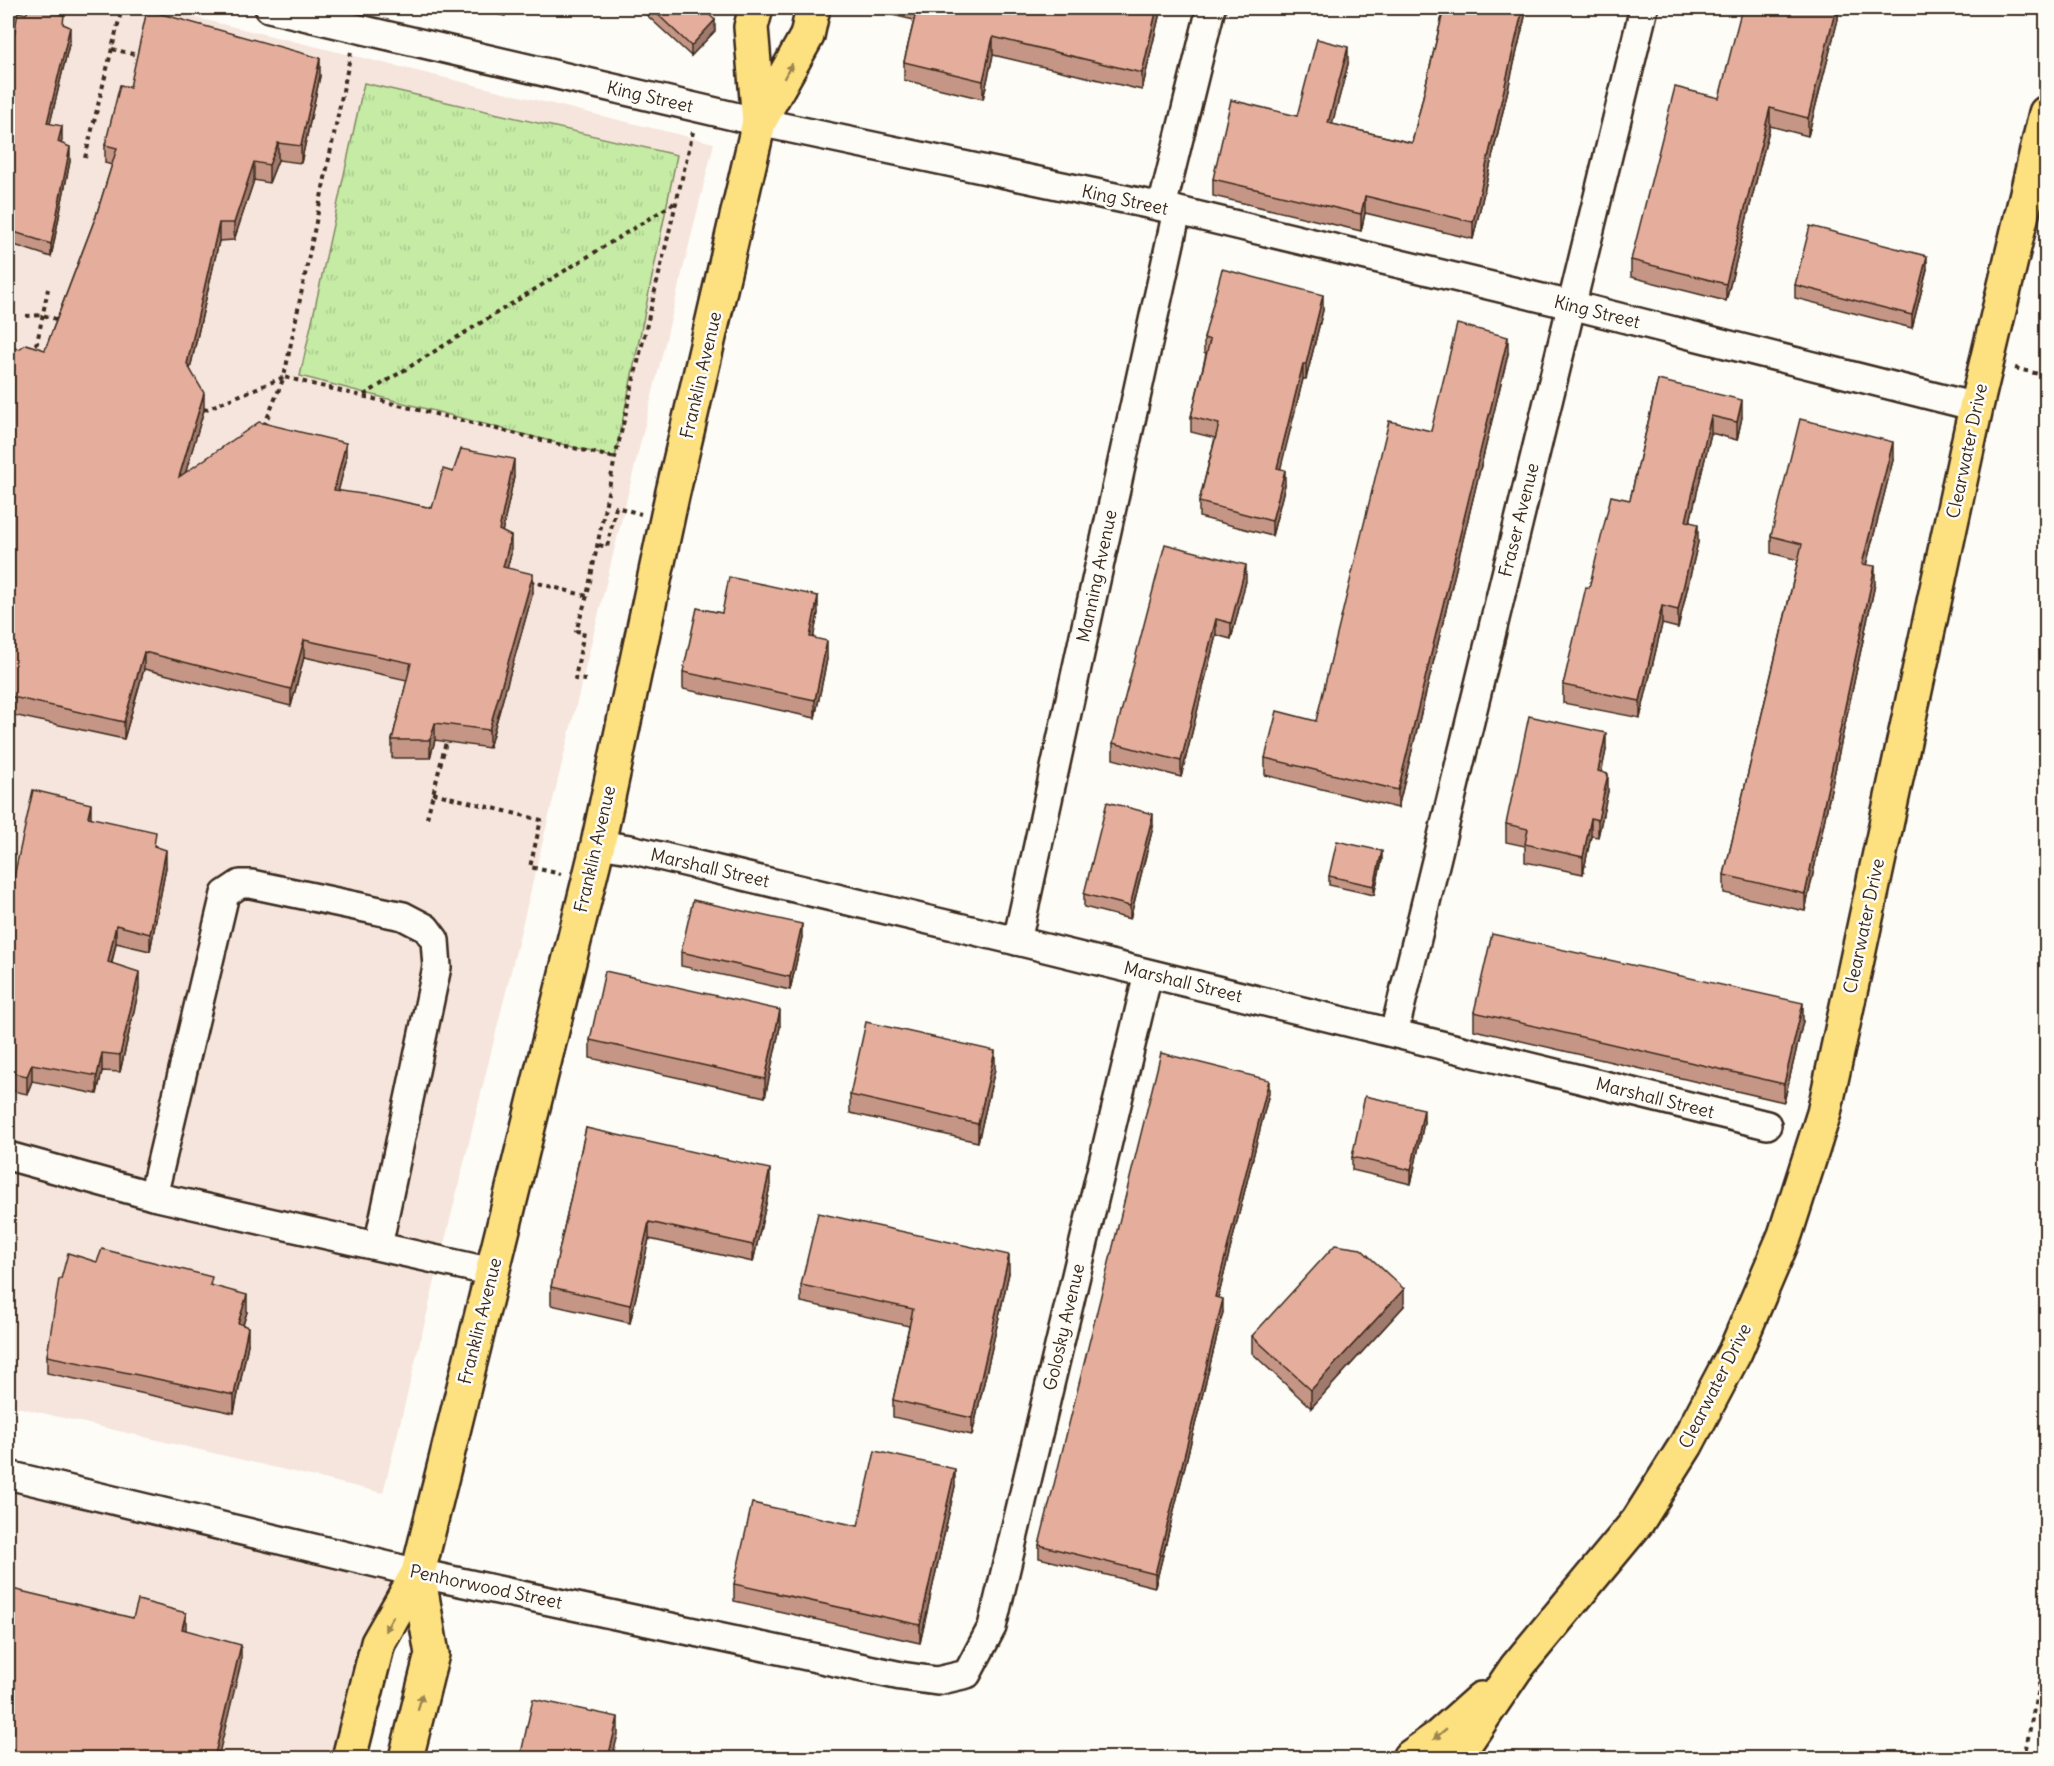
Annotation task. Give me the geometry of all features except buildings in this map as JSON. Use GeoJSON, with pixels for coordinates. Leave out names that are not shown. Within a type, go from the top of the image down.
{"type":"FeatureCollection","features":[{"type":"Feature","properties":{"kind":"main road","name":"Franklin Avenue"},"geometry":{"type":"LineString","coordinates":[[756,8],[752,27],[759,122]]}},
{"type":"Feature","properties":{"kind":"main road","name":"Franklin Avenue"},"geometry":{"type":"LineString","coordinates":[[349,1758],[378,1643],[418,1573],[589,881],[672,496],[759,122],[807,36],[813,8]]}},
{"type":"Feature","properties":{"kind":"main road","name":"Clearwater Drive"},"geometry":{"type":"LineString","coordinates":[[1455,1758],[1516,1668],[1638,1521],[1680,1454],[1735,1352],[1785,1235],[1824,1113],[1976,407],[2046,113]]}},
{"type":"Feature","properties":{"kind":"main road","name":"Franklin Avenue"},"geometry":{"type":"LineString","coordinates":[[406,1758],[432,1654],[418,1573]]}},
{"type":"Feature","properties":{"kind":"main road","name":"Clearwater Drive"},"geometry":{"type":"LineString","coordinates":[[1409,1758],[1437,1738],[1516,1668]]}},
{"type":"Feature","properties":{"kind":"street","name":"King Street"},"geometry":{"type":"LineString","coordinates":[[269,8],[759,122],[1170,209],[1572,305],[1976,407]]}},
{"type":"Feature","properties":{"kind":"street","name":"Manning Avenue"},"geometry":{"type":"LineString","coordinates":[[1017,941],[1211,8]]}},
{"type":"Feature","properties":{"kind":"street","name":"Fraser Avenue"},"geometry":{"type":"LineString","coordinates":[[1394,1033],[1644,8]]}},
{"type":"Feature","properties":{"kind":"street","name":"Marshall Street"},"geometry":{"type":"LineString","coordinates":[[597,844],[630,849],[1017,941],[1767,1125]]}},
{"type":"Feature","properties":{"kind":"street"},"geometry":{"type":"LineString","coordinates":[[153,1196],[225,894],[240,884],[251,884],[403,916],[426,928],[435,940],[437,968],[378,1246]]}},
{"type":"Feature","properties":{"kind":"street","name":"Golosky Avenue"},"geometry":{"type":"LineString","coordinates":[[967,1674],[992,1627],[1148,974]]}},
{"type":"Feature","properties":{"kind":"street"},"geometry":{"type":"LineString","coordinates":[[8,1156],[153,1196],[492,1272]]}},
{"type":"Feature","properties":{"kind":"street","name":"Penhorwood Street"},"geometry":{"type":"LineString","coordinates":[[8,1475],[418,1573],[901,1676],[937,1681],[967,1674]]}},
{"type":"Feature","properties":{"kind":"path"},"geometry":{"type":"LineString","coordinates":[[85,159],[122,8]]}},
{"type":"Feature","properties":{"kind":"path"},"geometry":{"type":"LineString","coordinates":[[263,429],[284,377],[357,28]]}},
{"type":"Feature","properties":{"kind":"path"},"geometry":{"type":"LineString","coordinates":[[112,48],[141,56]]}},
{"type":"Feature","properties":{"kind":"path"},"geometry":{"type":"LineString","coordinates":[[586,680],[574,679],[584,632],[576,631],[587,596],[615,458],[693,131]]}},
{"type":"Feature","properties":{"kind":"path"},"geometry":{"type":"LineString","coordinates":[[363,396],[677,202]]}},
{"type":"Feature","properties":{"kind":"path"},"geometry":{"type":"LineString","coordinates":[[17,355],[37,343],[48,289]]}},
{"type":"Feature","properties":{"kind":"path"},"geometry":{"type":"LineString","coordinates":[[26,316],[43,315],[59,320]]}},
{"type":"Feature","properties":{"kind":"path"},"geometry":{"type":"LineString","coordinates":[[2013,368],[2046,376]]}},
{"type":"Feature","properties":{"kind":"path"},"geometry":{"type":"LineString","coordinates":[[204,410],[284,377],[615,458]]}},
{"type":"Feature","properties":{"kind":"path"},"geometry":{"type":"LineString","coordinates":[[526,580],[587,596]]}},
{"type":"Feature","properties":{"kind":"path"},"geometry":{"type":"LineString","coordinates":[[427,818],[446,742]]}},
{"type":"Feature","properties":{"kind":"path"},"geometry":{"type":"LineString","coordinates":[[433,793],[541,820],[530,867],[589,881]]}},
{"type":"Feature","properties":{"kind":"path"},"geometry":{"type":"LineString","coordinates":[[2024,1758],[2039,1684],[2046,1662]]}},
{"type":"Feature","properties":{"kind":"shaded area"},"geometry":{"type":"Polygon","coordinates":[[[8,8],[156,8],[714,143],[383,1493],[8,1405],[8,8]]]}},
{"type":"Feature","properties":{"kind":"shaded area"},"geometry":{"type":"Polygon","coordinates":[[[8,1475],[418,1573],[349,1758],[8,1758],[8,1475]]]}},
{"type":"Feature","properties":{"kind":"green space"},"geometry":{"type":"Polygon","coordinates":[[[364,83],[677,155],[615,458],[300,376],[364,83]]]}}]}
